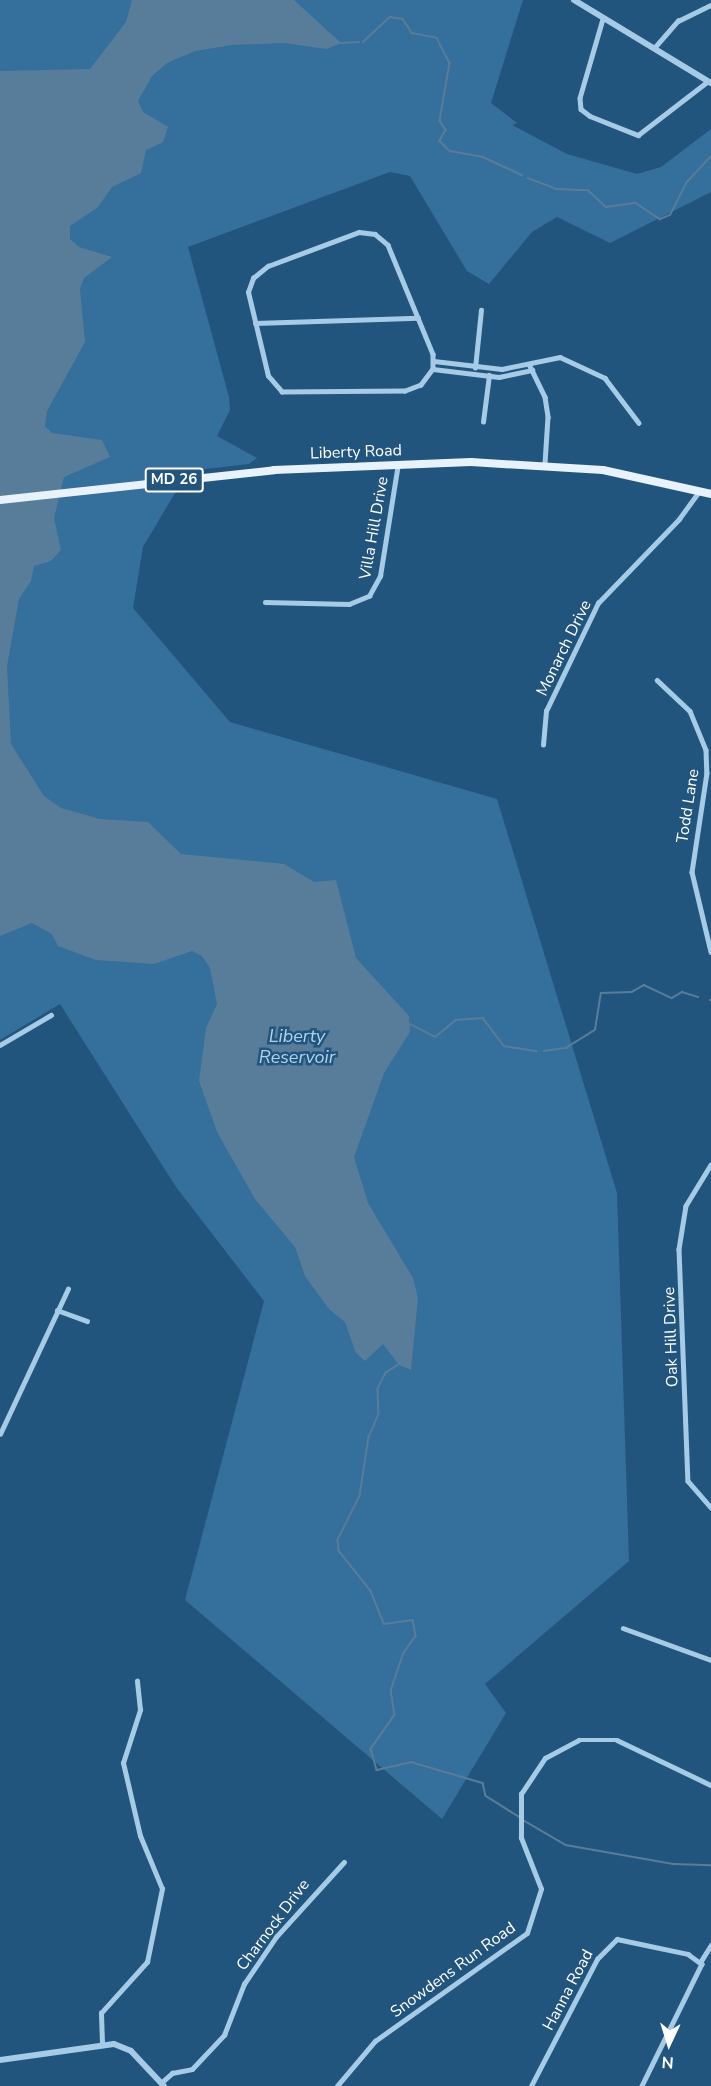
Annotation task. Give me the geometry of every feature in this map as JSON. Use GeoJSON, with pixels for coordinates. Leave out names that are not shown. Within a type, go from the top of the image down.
{"type":"FeatureCollection","features":[{"type":"Feature","properties":{"kind":"main road","name":"Liberty Road"},"geometry":{"type":"LineString","coordinates":[[0,500],[265,470],[398,464],[544,464],[620,473],[711,494]]}},
{"type":"Feature","properties":{"kind":"street"},"geometry":{"type":"LineString","coordinates":[[574,0],[603,19],[655,47],[709,82],[638,135],[590,116],[581,109],[580,98],[603,19]]}},
{"type":"Feature","properties":{"kind":"street"},"geometry":{"type":"LineString","coordinates":[[655,47],[678,21],[711,5]]}},
{"type":"Feature","properties":{"kind":"street"},"geometry":{"type":"LineString","coordinates":[[359,232],[375,234],[388,245],[434,361],[433,369],[421,385],[405,391],[289,394],[268,376],[255,323],[248,292],[259,270],[359,232]]}},
{"type":"Feature","properties":{"kind":"street"},"geometry":{"type":"LineString","coordinates":[[474,374],[481,310]]}},
{"type":"Feature","properties":{"kind":"street"},"geometry":{"type":"LineString","coordinates":[[255,323],[418,318]]}},
{"type":"Feature","properties":{"kind":"street"},"geometry":{"type":"LineString","coordinates":[[434,361],[494,368],[529,364],[560,357],[594,372],[617,389],[639,423]]}},
{"type":"Feature","properties":{"kind":"street"},"geometry":{"type":"LineString","coordinates":[[529,364],[548,417],[544,464]]}},
{"type":"Feature","properties":{"kind":"street"},"geometry":{"type":"LineString","coordinates":[[483,422],[489,376],[494,368]]}},
{"type":"Feature","properties":{"kind":"street"},"geometry":{"type":"LineString","coordinates":[[433,369],[489,376],[532,370]]}},
{"type":"Feature","properties":{"kind":"street","name":"Villa Hill Drive"},"geometry":{"type":"LineString","coordinates":[[265,602],[349,604],[369,596],[380,576],[398,464]]}},
{"type":"Feature","properties":{"kind":"street","name":"Monarch Drive"},"geometry":{"type":"LineString","coordinates":[[543,745],[546,711],[598,603],[679,519],[699,490]]}},
{"type":"Feature","properties":{"kind":"street","name":"Todd Lane"},"geometry":{"type":"LineString","coordinates":[[657,680],[690,711],[706,750],[707,773],[692,872],[711,952]]}},
{"type":"Feature","properties":{"kind":"street"},"geometry":{"type":"LineString","coordinates":[[0,1045],[51,1015]]}},
{"type":"Feature","properties":{"kind":"street","name":"Oak Hill Drive"},"geometry":{"type":"LineString","coordinates":[[711,1165],[686,1206],[679,1250],[688,1480],[711,1507]]}},
{"type":"Feature","properties":{"kind":"street"},"geometry":{"type":"LineString","coordinates":[[0,1434],[5,1428],[68,1289]]}},
{"type":"Feature","properties":{"kind":"street"},"geometry":{"type":"LineString","coordinates":[[57,1310],[87,1321]]}},
{"type":"Feature","properties":{"kind":"street"},"geometry":{"type":"LineString","coordinates":[[623,1628],[711,1660]]}},
{"type":"Feature","properties":{"kind":"street"},"geometry":{"type":"LineString","coordinates":[[102,2043],[101,2013],[147,1962],[162,1889],[140,1836],[123,1763],[138,1718],[137,1681]]}},
{"type":"Feature","properties":{"kind":"street","name":"Snowdens Run Road"},"geometry":{"type":"LineString","coordinates":[[337,2086],[375,2041],[526,1933],[541,1889],[519,1828],[520,1806],[524,1785],[545,1758],[587,1739],[630,1743],[711,1785]]}},
{"type":"Feature","properties":{"kind":"street","name":"Charnock Drive"},"geometry":{"type":"LineString","coordinates":[[162,2084],[172,2073],[192,2069],[224,2035],[238,1996],[256,1965],[315,1888],[344,1862]]}},
{"type":"Feature","properties":{"kind":"street","name":"Hanna Road"},"geometry":{"type":"LineString","coordinates":[[531,2086],[608,1943],[625,1939],[701,1961]]}},
{"type":"Feature","properties":{"kind":"street"},"geometry":{"type":"LineString","coordinates":[[642,2086],[699,1975],[701,1961],[711,1946]]}},
{"type":"Feature","properties":{"kind":"street"},"geometry":{"type":"LineString","coordinates":[[0,2060],[38,2058],[102,2043],[130,2051],[162,2084]]}},
{"type":"Feature","properties":{"kind":"shaded area"},"geometry":{"type":"Polygon","coordinates":[[[0,0],[523,0],[491,103],[517,123],[512,125],[567,154],[637,174],[661,167],[711,129],[711,192],[610,243],[557,217],[532,232],[489,284],[467,271],[410,176],[390,172],[188,247],[229,397],[230,410],[217,436],[257,458],[249,464],[188,471],[143,547],[133,608],[230,722],[497,799],[617,1193],[629,1561],[485,1684],[506,1713],[442,1819],[185,1600],[264,1301],[176,1187],[60,1004],[0,1040],[0,0]]]}},
{"type":"Feature","properties":{"kind":"water","name":"Liberty Reservoir"},"geometry":{"type":"Polygon","coordinates":[[[132,0],[294,0],[341,43],[327,49],[284,43],[232,45],[195,51],[167,63],[152,76],[138,101],[143,112],[168,127],[163,142],[146,150],[141,173],[112,187],[98,207],[70,226],[70,239],[79,247],[112,257],[84,278],[80,289],[85,342],[47,411],[45,426],[52,433],[102,440],[110,457],[64,477],[54,518],[61,550],[51,561],[34,566],[31,581],[19,599],[7,666],[11,744],[44,796],[61,808],[100,819],[148,822],[181,854],[284,864],[314,882],[336,880],[356,958],[409,1016],[410,1032],[384,1073],[354,1157],[368,1203],[413,1278],[418,1298],[411,1370],[399,1365],[383,1344],[365,1361],[356,1353],[345,1322],[329,1309],[305,1276],[295,1247],[255,1199],[217,1132],[199,1081],[206,1028],[217,1004],[210,968],[202,956],[192,951],[154,964],[96,960],[58,946],[52,934],[32,923],[0,936],[0,71],[90,69],[126,22],[132,0]]]}},
{"type":"Feature","properties":{"kind":"waterway"},"geometry":{"type":"LineString","coordinates":[[363,42],[390,17],[403,19],[412,33],[437,38],[450,63],[440,121],[446,130],[440,141],[450,151],[483,157],[522,175]]}},
{"type":"Feature","properties":{"kind":"waterway"},"geometry":{"type":"LineString","coordinates":[[341,43],[359,42]]}},
{"type":"Feature","properties":{"kind":"waterway"},"geometry":{"type":"LineString","coordinates":[[528,178],[556,189],[588,190],[606,207],[636,203],[660,219],[670,215],[686,183],[711,156]]}},
{"type":"Feature","properties":{"kind":"waterway"},"geometry":{"type":"LineString","coordinates":[[544,1051],[566,1048],[595,1030],[601,993],[632,992],[644,985],[672,998],[682,992],[698,997]]}},
{"type":"Feature","properties":{"kind":"waterway"},"geometry":{"type":"LineString","coordinates":[[410,1024],[435,1037],[456,1020],[483,1018],[504,1046],[537,1051]]}},
{"type":"Feature","properties":{"kind":"waterway"},"geometry":{"type":"LineString","coordinates":[[400,1364],[386,1373],[378,1389],[379,1414],[369,1437],[360,1496],[338,1540],[339,1551],[371,1591],[384,1624],[413,1620],[416,1636],[404,1653],[391,1690],[395,1715],[371,1749],[377,1770],[411,1762],[483,1783],[486,1796],[519,1817]]}},
{"type":"Feature","properties":{"kind":"waterway"},"geometry":{"type":"LineString","coordinates":[[523,1820],[566,1845],[674,1864],[711,1865]]}}]}
